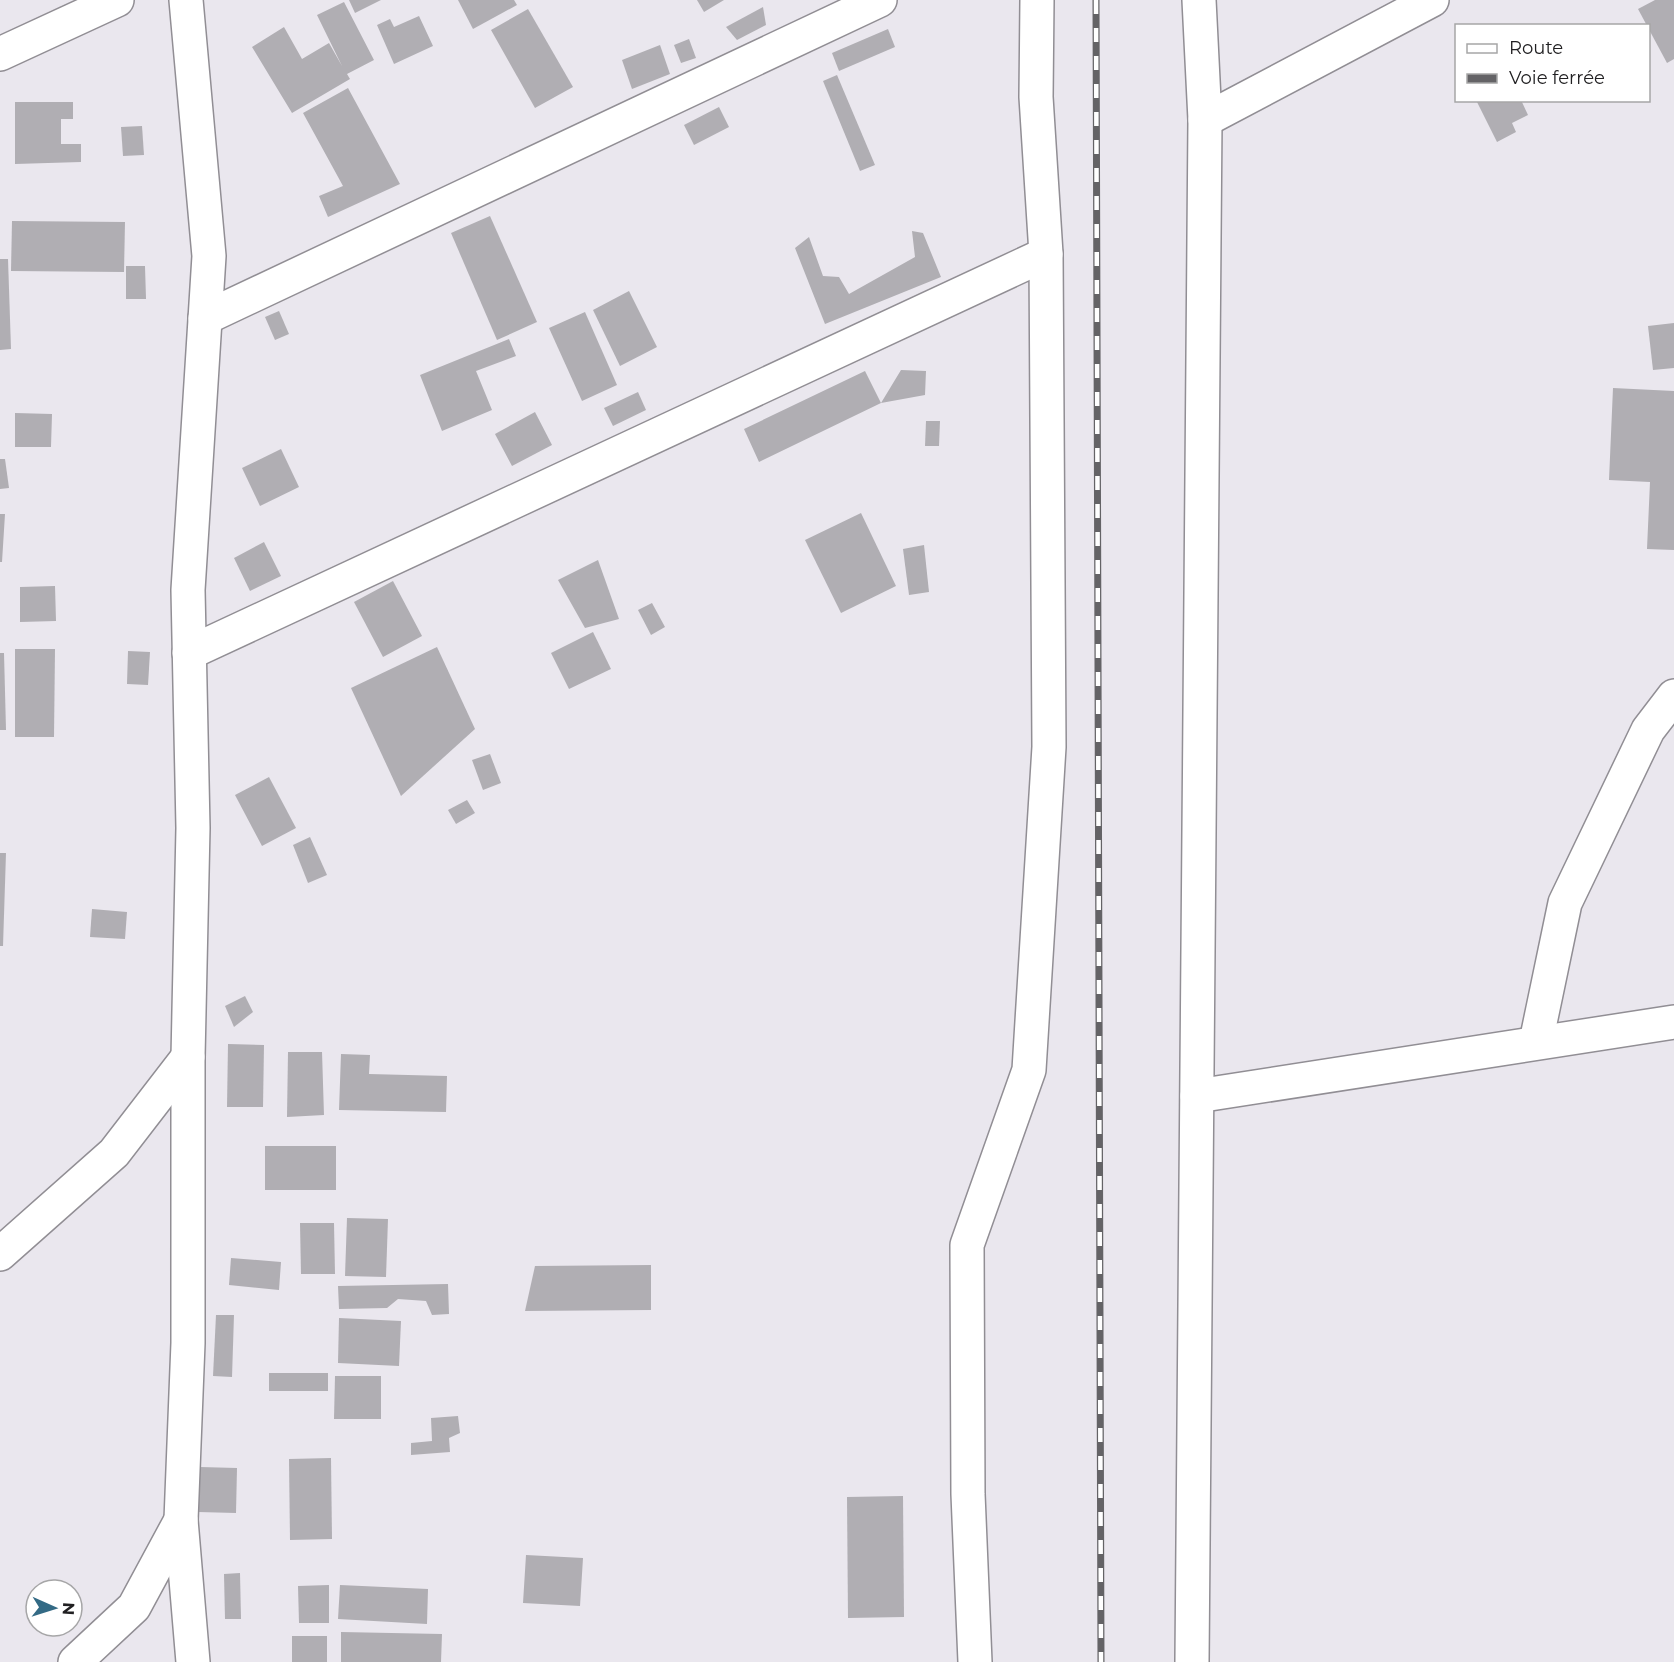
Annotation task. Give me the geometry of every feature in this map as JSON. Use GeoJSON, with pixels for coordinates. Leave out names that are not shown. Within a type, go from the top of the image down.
{"type":"FeatureCollection","features":[{"type":"Feature","properties":{"kind":"street"},"geometry":{"type":"LineString","coordinates":[[0,54],[117,0]]}},
{"type":"Feature","properties":{"kind":"street"},"geometry":{"type":"LineString","coordinates":[[186,0],[209,256],[188,590],[193,828],[188,1057],[188,1343],[181,1520],[193,1662]]}},
{"type":"Feature","properties":{"kind":"street"},"geometry":{"type":"LineString","coordinates":[[205,318],[880,0]]}},
{"type":"Feature","properties":{"kind":"street"},"geometry":{"type":"LineString","coordinates":[[975,1662],[968,1494],[967,1245],[1029,1070],[1049,747],[1046,254],[1036,97],[1037,0]]}},
{"type":"Feature","properties":{"kind":"street"},"geometry":{"type":"LineString","coordinates":[[1192,1662],[1205,120],[1199,0]]}},
{"type":"Feature","properties":{"kind":"street"},"geometry":{"type":"LineString","coordinates":[[1205,120],[1432,0]]}},
{"type":"Feature","properties":{"kind":"street"},"geometry":{"type":"LineString","coordinates":[[189,653],[1046,254]]}},
{"type":"Feature","properties":{"kind":"street"},"geometry":{"type":"LineString","coordinates":[[1536,1042],[1565,903],[1648,730],[1674,696]]}},
{"type":"Feature","properties":{"kind":"street"},"geometry":{"type":"LineString","coordinates":[[1197,1096],[1674,1022]]}},
{"type":"Feature","properties":{"kind":"street"},"geometry":{"type":"LineString","coordinates":[[0,1254],[114,1153],[188,1057]]}},
{"type":"Feature","properties":{"kind":"street"},"geometry":{"type":"LineString","coordinates":[[75,1662],[134,1607],[181,1520]]}},
{"type":"Feature","properties":{"kind":"building"},"geometry":{"type":"Polygon","coordinates":[[[349,0],[381,0],[355,13],[349,0]]]}},
{"type":"Feature","properties":{"kind":"building"},"geometry":{"type":"Polygon","coordinates":[[[458,0],[514,0],[517,5],[473,29],[458,0]]]}},
{"type":"Feature","properties":{"kind":"building"},"geometry":{"type":"Polygon","coordinates":[[[697,0],[724,0],[704,12],[697,0]]]}},
{"type":"Feature","properties":{"kind":"building"},"geometry":{"type":"Polygon","coordinates":[[[1655,0],[1674,0],[1674,59],[1667,63],[1650,31],[1650,24],[1646,24],[1638,9],[1655,0]]]}},
{"type":"Feature","properties":{"kind":"building"},"geometry":{"type":"Polygon","coordinates":[[[344,2],[374,60],[347,74],[350,79],[292,113],[252,47],[284,27],[302,59],[329,43],[342,66],[317,15],[344,2]]]}},
{"type":"Feature","properties":{"kind":"building"},"geometry":{"type":"Polygon","coordinates":[[[763,7],[766,25],[737,40],[726,27],[763,7]]]}},
{"type":"Feature","properties":{"kind":"building"},"geometry":{"type":"Polygon","coordinates":[[[528,9],[573,87],[535,108],[491,30],[528,9]]]}},
{"type":"Feature","properties":{"kind":"building"},"geometry":{"type":"Polygon","coordinates":[[[419,16],[433,46],[394,64],[377,25],[390,19],[394,27],[419,16]]]}},
{"type":"Feature","properties":{"kind":"building"},"geometry":{"type":"Polygon","coordinates":[[[888,29],[895,47],[839,71],[832,53],[888,29]]]}},
{"type":"Feature","properties":{"kind":"building"},"geometry":{"type":"Polygon","coordinates":[[[689,39],[696,58],[681,63],[674,45],[689,39]]]}},
{"type":"Feature","properties":{"kind":"building"},"geometry":{"type":"Polygon","coordinates":[[[660,45],[670,74],[632,89],[622,60],[660,45]]]}},
{"type":"Feature","properties":{"kind":"building"},"geometry":{"type":"Polygon","coordinates":[[[837,75],[875,165],[860,171],[823,81],[837,75]]]}},
{"type":"Feature","properties":{"kind":"building"},"geometry":{"type":"Polygon","coordinates":[[[348,88],[400,184],[328,217],[319,196],[343,186],[303,113],[348,88]]]}},
{"type":"Feature","properties":{"kind":"building"},"geometry":{"type":"Polygon","coordinates":[[[15,102],[73,102],[73,119],[61,119],[61,144],[81,144],[81,162],[15,164],[15,102]]]}},
{"type":"Feature","properties":{"kind":"building"},"geometry":{"type":"Polygon","coordinates":[[[1477,102],[1522,102],[1528,115],[1512,123],[1516,132],[1497,142],[1477,102]]]}},
{"type":"Feature","properties":{"kind":"building"},"geometry":{"type":"Polygon","coordinates":[[[719,107],[729,127],[694,145],[684,125],[719,107]]]}},
{"type":"Feature","properties":{"kind":"building"},"geometry":{"type":"Polygon","coordinates":[[[142,126],[144,155],[123,156],[121,127],[142,126]]]}},
{"type":"Feature","properties":{"kind":"building"},"geometry":{"type":"Polygon","coordinates":[[[490,216],[537,322],[497,340],[451,233],[490,216]]]}},
{"type":"Feature","properties":{"kind":"building"},"geometry":{"type":"Polygon","coordinates":[[[12,221],[125,222],[124,272],[11,271],[12,221]]]}},
{"type":"Feature","properties":{"kind":"building"},"geometry":{"type":"Polygon","coordinates":[[[912,231],[923,233],[941,277],[825,324],[795,248],[809,237],[823,276],[839,277],[849,294],[915,257],[912,231]]]}},
{"type":"Feature","properties":{"kind":"building"},"geometry":{"type":"Polygon","coordinates":[[[0,259],[8,259],[11,349],[0,350],[0,259]]]}},
{"type":"Feature","properties":{"kind":"building"},"geometry":{"type":"Polygon","coordinates":[[[126,266],[145,266],[146,299],[126,299],[126,266]]]}},
{"type":"Feature","properties":{"kind":"building"},"geometry":{"type":"Polygon","coordinates":[[[629,291],[657,347],[620,366],[593,310],[629,291]]]}},
{"type":"Feature","properties":{"kind":"building"},"geometry":{"type":"Polygon","coordinates":[[[279,311],[289,334],[275,340],[265,317],[279,311]]]}},
{"type":"Feature","properties":{"kind":"building"},"geometry":{"type":"Polygon","coordinates":[[[585,312],[617,385],[582,401],[549,328],[585,312]]]}},
{"type":"Feature","properties":{"kind":"building"},"geometry":{"type":"Polygon","coordinates":[[[1674,323],[1674,368],[1653,370],[1648,326],[1674,323]]]}},
{"type":"Feature","properties":{"kind":"building"},"geometry":{"type":"Polygon","coordinates":[[[509,339],[516,356],[476,371],[492,410],[442,431],[420,375],[509,339]]]}},
{"type":"Feature","properties":{"kind":"building"},"geometry":{"type":"Polygon","coordinates":[[[901,370],[926,371],[925,395],[881,403],[901,370]]]}},
{"type":"Feature","properties":{"kind":"building"},"geometry":{"type":"Polygon","coordinates":[[[865,371],[881,403],[759,462],[744,429],[865,371]]]}},
{"type":"Feature","properties":{"kind":"building"},"geometry":{"type":"Polygon","coordinates":[[[1613,388],[1674,391],[1674,550],[1647,549],[1650,482],[1609,480],[1613,388]]]}},
{"type":"Feature","properties":{"kind":"building"},"geometry":{"type":"Polygon","coordinates":[[[638,392],[646,410],[613,426],[604,408],[638,392]]]}},
{"type":"Feature","properties":{"kind":"building"},"geometry":{"type":"Polygon","coordinates":[[[535,412],[552,445],[512,466],[495,434],[535,412]]]}},
{"type":"Feature","properties":{"kind":"building"},"geometry":{"type":"Polygon","coordinates":[[[15,413],[52,414],[51,447],[15,447],[15,413]]]}},
{"type":"Feature","properties":{"kind":"building"},"geometry":{"type":"Polygon","coordinates":[[[926,421],[940,421],[939,446],[925,446],[926,421]]]}},
{"type":"Feature","properties":{"kind":"building"},"geometry":{"type":"Polygon","coordinates":[[[281,449],[299,487],[260,506],[242,468],[281,449]]]}},
{"type":"Feature","properties":{"kind":"building"},"geometry":{"type":"Polygon","coordinates":[[[0,459],[5,459],[9,488],[0,489],[0,459]]]}},
{"type":"Feature","properties":{"kind":"building"},"geometry":{"type":"Polygon","coordinates":[[[861,513],[896,586],[841,613],[805,540],[861,513]]]}},
{"type":"Feature","properties":{"kind":"building"},"geometry":{"type":"Polygon","coordinates":[[[0,514],[5,514],[2,562],[0,562],[0,514]]]}},
{"type":"Feature","properties":{"kind":"building"},"geometry":{"type":"Polygon","coordinates":[[[264,542],[281,576],[250,591],[234,558],[264,542]]]}},
{"type":"Feature","properties":{"kind":"building"},"geometry":{"type":"Polygon","coordinates":[[[924,545],[929,592],[909,595],[903,549],[924,545]]]}},
{"type":"Feature","properties":{"kind":"building"},"geometry":{"type":"Polygon","coordinates":[[[598,560],[619,619],[585,628],[558,580],[598,560]]]}},
{"type":"Feature","properties":{"kind":"building"},"geometry":{"type":"Polygon","coordinates":[[[393,581],[422,636],[383,657],[354,602],[393,581]]]}},
{"type":"Feature","properties":{"kind":"building"},"geometry":{"type":"Polygon","coordinates":[[[55,586],[56,621],[20,622],[20,587],[55,586]]]}},
{"type":"Feature","properties":{"kind":"building"},"geometry":{"type":"Polygon","coordinates":[[[652,603],[665,627],[651,635],[638,610],[652,603]]]}},
{"type":"Feature","properties":{"kind":"building"},"geometry":{"type":"Polygon","coordinates":[[[593,632],[611,669],[569,689],[551,653],[593,632]]]}},
{"type":"Feature","properties":{"kind":"building"},"geometry":{"type":"Polygon","coordinates":[[[437,647],[475,729],[401,796],[351,688],[437,647]]]}},
{"type":"Feature","properties":{"kind":"building"},"geometry":{"type":"Polygon","coordinates":[[[15,649],[55,649],[54,737],[15,737],[15,649]]]}},
{"type":"Feature","properties":{"kind":"building"},"geometry":{"type":"Polygon","coordinates":[[[128,651],[150,652],[148,685],[127,684],[128,651]]]}},
{"type":"Feature","properties":{"kind":"building"},"geometry":{"type":"Polygon","coordinates":[[[0,653],[4,653],[6,730],[0,730],[0,653]]]}},
{"type":"Feature","properties":{"kind":"building"},"geometry":{"type":"Polygon","coordinates":[[[490,754],[501,783],[483,790],[472,760],[490,754]]]}},
{"type":"Feature","properties":{"kind":"building"},"geometry":{"type":"Polygon","coordinates":[[[269,777],[296,828],[262,846],[235,795],[269,777]]]}},
{"type":"Feature","properties":{"kind":"building"},"geometry":{"type":"Polygon","coordinates":[[[467,800],[475,813],[456,824],[448,810],[467,800]]]}},
{"type":"Feature","properties":{"kind":"building"},"geometry":{"type":"Polygon","coordinates":[[[310,837],[327,875],[308,883],[293,845],[310,837]]]}},
{"type":"Feature","properties":{"kind":"building"},"geometry":{"type":"Polygon","coordinates":[[[0,853],[6,853],[3,946],[0,946],[0,853]]]}},
{"type":"Feature","properties":{"kind":"building"},"geometry":{"type":"Polygon","coordinates":[[[92,909],[127,912],[125,939],[90,937],[92,909]]]}},
{"type":"Feature","properties":{"kind":"building"},"geometry":{"type":"Polygon","coordinates":[[[245,996],[253,1012],[234,1027],[225,1006],[245,996]]]}},
{"type":"Feature","properties":{"kind":"building"},"geometry":{"type":"Polygon","coordinates":[[[228,1044],[264,1045],[263,1107],[227,1107],[228,1044]]]}},
{"type":"Feature","properties":{"kind":"building"},"geometry":{"type":"Polygon","coordinates":[[[288,1052],[322,1052],[324,1115],[287,1117],[288,1052]]]}},
{"type":"Feature","properties":{"kind":"building"},"geometry":{"type":"Polygon","coordinates":[[[341,1054],[370,1055],[369,1074],[447,1076],[446,1112],[339,1110],[341,1054]]]}},
{"type":"Feature","properties":{"kind":"building"},"geometry":{"type":"Polygon","coordinates":[[[265,1146],[336,1146],[336,1190],[265,1190],[265,1146]]]}},
{"type":"Feature","properties":{"kind":"building"},"geometry":{"type":"Polygon","coordinates":[[[347,1218],[388,1219],[386,1277],[345,1276],[347,1218]]]}},
{"type":"Feature","properties":{"kind":"building"},"geometry":{"type":"Polygon","coordinates":[[[300,1223],[334,1223],[335,1274],[301,1274],[300,1223]]]}},
{"type":"Feature","properties":{"kind":"building"},"geometry":{"type":"Polygon","coordinates":[[[231,1258],[281,1262],[279,1290],[229,1285],[231,1258]]]}},
{"type":"Feature","properties":{"kind":"building"},"geometry":{"type":"Polygon","coordinates":[[[651,1265],[651,1310],[525,1311],[535,1266],[651,1265]]]}},
{"type":"Feature","properties":{"kind":"building"},"geometry":{"type":"Polygon","coordinates":[[[448,1284],[449,1314],[432,1315],[426,1301],[398,1299],[387,1308],[339,1309],[338,1286],[448,1284]]]}},
{"type":"Feature","properties":{"kind":"building"},"geometry":{"type":"Polygon","coordinates":[[[216,1315],[234,1315],[232,1377],[213,1376],[216,1315]]]}},
{"type":"Feature","properties":{"kind":"building"},"geometry":{"type":"Polygon","coordinates":[[[339,1318],[401,1321],[399,1366],[338,1363],[339,1318]]]}},
{"type":"Feature","properties":{"kind":"building"},"geometry":{"type":"Polygon","coordinates":[[[269,1373],[328,1373],[328,1391],[269,1391],[269,1373]]]}},
{"type":"Feature","properties":{"kind":"building"},"geometry":{"type":"Polygon","coordinates":[[[335,1376],[381,1376],[381,1419],[334,1419],[335,1376]]]}},
{"type":"Feature","properties":{"kind":"building"},"geometry":{"type":"Polygon","coordinates":[[[458,1416],[460,1433],[449,1438],[450,1452],[411,1455],[411,1443],[432,1441],[431,1418],[458,1416]]]}},
{"type":"Feature","properties":{"kind":"building"},"geometry":{"type":"Polygon","coordinates":[[[331,1458],[332,1539],[290,1540],[289,1459],[331,1458]]]}},
{"type":"Feature","properties":{"kind":"building"},"geometry":{"type":"Polygon","coordinates":[[[200,1467],[237,1468],[236,1513],[198,1512],[200,1467]]]}},
{"type":"Feature","properties":{"kind":"building"},"geometry":{"type":"Polygon","coordinates":[[[903,1496],[904,1617],[848,1618],[847,1497],[903,1496]]]}},
{"type":"Feature","properties":{"kind":"building"},"geometry":{"type":"Polygon","coordinates":[[[526,1555],[583,1558],[580,1606],[523,1603],[526,1555]]]}},
{"type":"Feature","properties":{"kind":"building"},"geometry":{"type":"Polygon","coordinates":[[[240,1573],[241,1619],[225,1619],[224,1574],[240,1573]]]}},
{"type":"Feature","properties":{"kind":"building"},"geometry":{"type":"Polygon","coordinates":[[[329,1585],[329,1623],[299,1623],[298,1586],[329,1585]]]}},
{"type":"Feature","properties":{"kind":"building"},"geometry":{"type":"Polygon","coordinates":[[[340,1585],[428,1589],[427,1624],[338,1619],[340,1585]]]}},
{"type":"Feature","properties":{"kind":"building"},"geometry":{"type":"Polygon","coordinates":[[[341,1632],[442,1634],[441,1662],[341,1662],[341,1632]]]}},
{"type":"Feature","properties":{"kind":"building"},"geometry":{"type":"Polygon","coordinates":[[[292,1636],[327,1636],[327,1662],[292,1662],[292,1636]]]}},
{"type":"Feature","properties":{"kind":"railway"},"geometry":{"type":"LineString","coordinates":[[1096,0],[1101,1662]]}}]}
